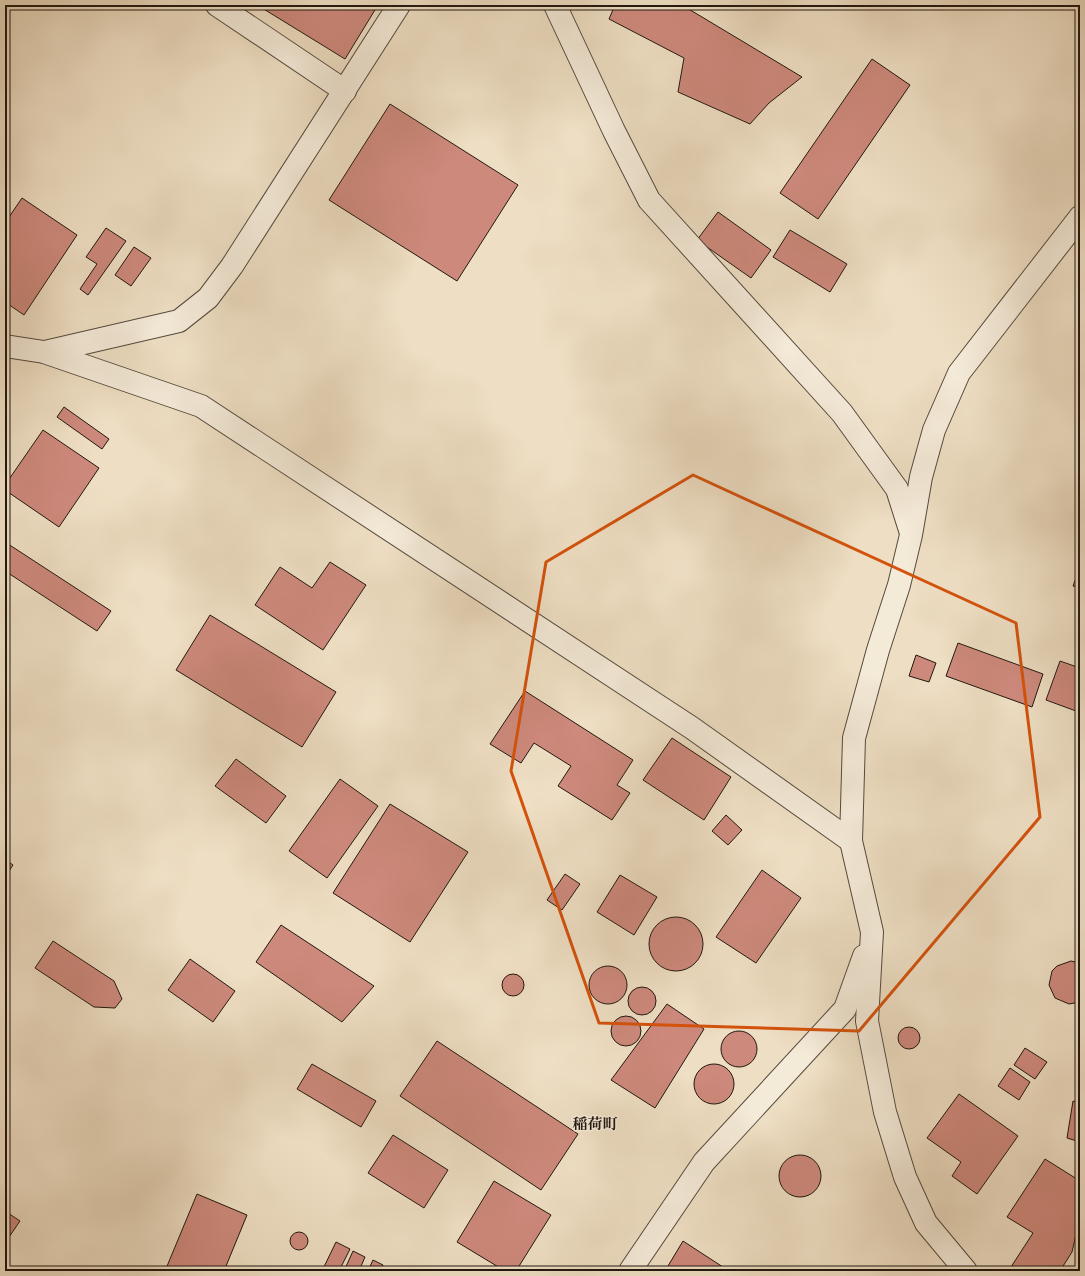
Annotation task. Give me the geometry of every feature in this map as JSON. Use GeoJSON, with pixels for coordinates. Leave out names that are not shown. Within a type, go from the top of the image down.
{"type":"FeatureCollection","features":[{"type":"Feature","properties":{"kind":"lane"},"geometry":{"type":"LineString","coordinates":[[217,5],[345,91]]}},
{"type":"Feature","properties":{"kind":"lane"},"geometry":{"type":"LineString","coordinates":[[44,352],[179,321],[208,298],[232,266],[400,5]]}},
{"type":"Feature","properties":{"kind":"lane"},"geometry":{"type":"LineString","coordinates":[[555,5],[611,124],[649,200],[842,413],[897,489],[911,535]]}},
{"type":"Feature","properties":{"kind":"lane"},"geometry":{"type":"LineString","coordinates":[[966,1271],[926,1223],[905,1177],[885,1112],[868,1021],[872,932],[851,841],[854,738],[911,535],[920,477],[934,430],[959,373],[1080,217]]}},
{"type":"Feature","properties":{"kind":"lane"},"geometry":{"type":"LineString","coordinates":[[5,346],[44,352],[201,406],[692,728],[851,841]]}},
{"type":"Feature","properties":{"kind":"lane"},"geometry":{"type":"LineString","coordinates":[[630,1271],[704,1162],[845,1008],[872,932]]}},
{"type":"Feature","properties":{"kind":"highlighted area"},"geometry":{"type":"Polygon","coordinates":[[[693,475],[1016,623],[1040,817],[859,1031],[599,1023],[511,771],[546,562],[693,475]]]}},
{"type":"Feature","properties":{"kind":"building"},"geometry":{"type":"Polygon","coordinates":[[[264,5],[378,5],[345,59],[262,8],[264,5]]]}},
{"type":"Feature","properties":{"kind":"building"},"geometry":{"type":"Polygon","coordinates":[[[615,5],[682,5],[802,77],[769,103],[750,124],[678,92],[684,58],[609,19],[615,5]]]}},
{"type":"Feature","properties":{"kind":"building"},"geometry":{"type":"Polygon","coordinates":[[[872,59],[910,85],[818,219],[780,193],[872,59]]]}},
{"type":"Feature","properties":{"kind":"building"},"geometry":{"type":"Polygon","coordinates":[[[390,104],[518,185],[457,281],[329,200],[390,104]]]}},
{"type":"Feature","properties":{"kind":"building"},"geometry":{"type":"Polygon","coordinates":[[[22,198],[77,235],[24,315],[5,302],[5,223],[22,198]]]}},
{"type":"Feature","properties":{"kind":"building"},"geometry":{"type":"Polygon","coordinates":[[[718,212],[771,250],[751,278],[697,240],[718,212]]]}},
{"type":"Feature","properties":{"kind":"building"},"geometry":{"type":"Polygon","coordinates":[[[106,228],[126,241],[88,295],[80,289],[97,264],[86,257],[106,228]]]}},
{"type":"Feature","properties":{"kind":"building"},"geometry":{"type":"Polygon","coordinates":[[[790,230],[847,264],[830,292],[773,257],[790,230]]]}},
{"type":"Feature","properties":{"kind":"building"},"geometry":{"type":"Polygon","coordinates":[[[134,247],[151,258],[131,286],[115,275],[134,247]]]}},
{"type":"Feature","properties":{"kind":"building"},"geometry":{"type":"Polygon","coordinates":[[[64,407],[109,439],[102,449],[57,417],[64,407]]]}},
{"type":"Feature","properties":{"kind":"building"},"geometry":{"type":"Polygon","coordinates":[[[43,430],[99,468],[59,527],[5,490],[5,485],[43,430]]]}},
{"type":"Feature","properties":{"kind":"building"},"geometry":{"type":"Polygon","coordinates":[[[5,542],[111,611],[97,631],[5,571],[5,542]]]}},
{"type":"Feature","properties":{"kind":"building"},"geometry":{"type":"Polygon","coordinates":[[[330,562],[366,585],[323,650],[255,605],[280,567],[312,588],[330,562]]]}},
{"type":"Feature","properties":{"kind":"building"},"geometry":{"type":"Polygon","coordinates":[[[1080,567],[1080,588],[1073,586],[1080,567]]]}},
{"type":"Feature","properties":{"kind":"building"},"geometry":{"type":"Polygon","coordinates":[[[210,615],[336,692],[302,747],[176,670],[210,615]]]}},
{"type":"Feature","properties":{"kind":"building"},"geometry":{"type":"Polygon","coordinates":[[[958,643],[1043,674],[1032,707],[946,676],[958,643]]]}},
{"type":"Feature","properties":{"kind":"building"},"geometry":{"type":"Polygon","coordinates":[[[916,655],[936,663],[929,682],[909,676],[916,655]]]}},
{"type":"Feature","properties":{"kind":"building"},"geometry":{"type":"Polygon","coordinates":[[[1060,661],[1080,668],[1080,701],[1076,711],[1046,700],[1060,661]]]}},
{"type":"Feature","properties":{"kind":"building"},"geometry":{"type":"Polygon","coordinates":[[[525,691],[633,760],[617,785],[630,793],[612,820],[558,786],[571,766],[534,743],[521,763],[490,744],[525,691]]]}},
{"type":"Feature","properties":{"kind":"building"},"geometry":{"type":"Polygon","coordinates":[[[672,738],[731,777],[704,820],[643,780],[672,738]]]}},
{"type":"Feature","properties":{"kind":"building"},"geometry":{"type":"Polygon","coordinates":[[[236,759],[286,796],[266,823],[215,786],[236,759]]]}},
{"type":"Feature","properties":{"kind":"building"},"geometry":{"type":"Polygon","coordinates":[[[340,779],[378,806],[327,878],[289,851],[340,779]]]}},
{"type":"Feature","properties":{"kind":"building"},"geometry":{"type":"Polygon","coordinates":[[[390,804],[468,852],[410,942],[333,893],[390,804]]]}},
{"type":"Feature","properties":{"kind":"building"},"geometry":{"type":"Polygon","coordinates":[[[726,815],[742,830],[728,845],[712,831],[726,815]]]}},
{"type":"Feature","properties":{"kind":"building"},"geometry":{"type":"Polygon","coordinates":[[[5,859],[13,865],[5,877],[5,859]]]}},
{"type":"Feature","properties":{"kind":"building"},"geometry":{"type":"Polygon","coordinates":[[[762,870],[801,898],[756,963],[716,937],[762,870]]]}},
{"type":"Feature","properties":{"kind":"building"},"geometry":{"type":"Polygon","coordinates":[[[565,874],[580,884],[562,910],[547,900],[565,874]]]}},
{"type":"Feature","properties":{"kind":"building"},"geometry":{"type":"Polygon","coordinates":[[[620,875],[657,897],[634,935],[597,912],[620,875]]]}},
{"type":"Feature","properties":{"kind":"building"},"geometry":{"type":"Polygon","coordinates":[[[676,917],[686,919],[695,925],[701,934],[703,944],[701,954],[695,963],[686,969],[676,971],[666,969],[657,963],[651,954],[649,944],[651,934],[657,925],[666,919],[676,917]]]}},
{"type":"Feature","properties":{"kind":"building"},"geometry":{"type":"Polygon","coordinates":[[[281,925],[374,986],[342,1022],[256,962],[281,925]]]}},
{"type":"Feature","properties":{"kind":"building"},"geometry":{"type":"Polygon","coordinates":[[[53,941],[114,981],[122,999],[115,1008],[94,1007],[35,968],[53,941]]]}},
{"type":"Feature","properties":{"kind":"building"},"geometry":{"type":"Polygon","coordinates":[[[190,959],[235,991],[213,1022],[168,990],[190,959]]]}},
{"type":"Feature","properties":{"kind":"building"},"geometry":{"type":"Polygon","coordinates":[[[1071,961],[1080,963],[1080,1002],[1069,1004],[1055,998],[1049,985],[1052,971],[1057,966],[1071,961]]]}},
{"type":"Feature","properties":{"kind":"building"},"geometry":{"type":"Polygon","coordinates":[[[604,966],[612,966],[622,971],[626,978],[626,992],[622,999],[612,1004],[604,1004],[594,999],[592,996],[589,989],[589,981],[594,971],[597,969],[604,966]]]}},
{"type":"Feature","properties":{"kind":"building"},"geometry":{"type":"Polygon","coordinates":[[[513,974],[521,977],[524,985],[521,993],[513,996],[505,993],[502,985],[505,977],[513,974]]]}},
{"type":"Feature","properties":{"kind":"building"},"geometry":{"type":"Polygon","coordinates":[[[642,987],[652,991],[656,1001],[652,1011],[642,1015],[632,1011],[628,1001],[632,991],[642,987]]]}},
{"type":"Feature","properties":{"kind":"building"},"geometry":{"type":"Polygon","coordinates":[[[667,1004],[704,1029],[655,1108],[611,1080],[667,1004]]]}},
{"type":"Feature","properties":{"kind":"building"},"geometry":{"type":"Polygon","coordinates":[[[626,1016],[637,1020],[641,1031],[637,1042],[626,1046],[615,1042],[611,1031],[615,1020],[626,1016]]]}},
{"type":"Feature","properties":{"kind":"building"},"geometry":{"type":"Polygon","coordinates":[[[909,1027],[917,1030],[920,1038],[917,1046],[909,1049],[901,1046],[898,1038],[901,1030],[909,1027]]]}},
{"type":"Feature","properties":{"kind":"building"},"geometry":{"type":"Polygon","coordinates":[[[743,1031],[752,1036],[756,1042],[756,1056],[752,1062],[743,1067],[735,1067],[726,1062],[722,1056],[721,1045],[726,1036],[732,1032],[743,1031]]]}},
{"type":"Feature","properties":{"kind":"building"},"geometry":{"type":"Polygon","coordinates":[[[437,1041],[578,1134],[541,1190],[400,1096],[437,1041]]]}},
{"type":"Feature","properties":{"kind":"building"},"geometry":{"type":"Polygon","coordinates":[[[1025,1048],[1047,1062],[1035,1079],[1014,1065],[1025,1048]]]}},
{"type":"Feature","properties":{"kind":"building"},"geometry":{"type":"Polygon","coordinates":[[[312,1064],[376,1101],[361,1127],[297,1089],[312,1064]]]}},
{"type":"Feature","properties":{"kind":"building"},"geometry":{"type":"Polygon","coordinates":[[[714,1064],[722,1066],[728,1070],[732,1076],[734,1084],[732,1092],[728,1098],[722,1102],[714,1104],[706,1102],[700,1098],[696,1092],[694,1084],[696,1076],[700,1070],[706,1066],[714,1064]]]}},
{"type":"Feature","properties":{"kind":"building"},"geometry":{"type":"Polygon","coordinates":[[[1010,1068],[1030,1082],[1019,1100],[998,1086],[1010,1068]]]}},
{"type":"Feature","properties":{"kind":"building"},"geometry":{"type":"Polygon","coordinates":[[[959,1094],[1018,1136],[977,1194],[952,1176],[961,1162],[927,1138],[959,1094]]]}},
{"type":"Feature","properties":{"kind":"building"},"geometry":{"type":"Polygon","coordinates":[[[1073,1101],[1080,1103],[1080,1142],[1067,1138],[1073,1101]]]}},
{"type":"Feature","properties":{"kind":"building"},"geometry":{"type":"Polygon","coordinates":[[[393,1135],[448,1170],[424,1208],[368,1173],[393,1135]]]}},
{"type":"Feature","properties":{"kind":"building"},"geometry":{"type":"Polygon","coordinates":[[[796,1155],[804,1155],[815,1161],[821,1172],[821,1180],[815,1191],[804,1197],[796,1197],[785,1191],[779,1180],[779,1172],[785,1161],[796,1155]]]}},
{"type":"Feature","properties":{"kind":"building"},"geometry":{"type":"Polygon","coordinates":[[[1045,1159],[1080,1181],[1080,1217],[1072,1252],[1060,1271],[1017,1271],[1011,1267],[1033,1233],[1007,1217],[1045,1159]]]}},
{"type":"Feature","properties":{"kind":"building"},"geometry":{"type":"Polygon","coordinates":[[[494,1181],[551,1215],[516,1271],[505,1271],[457,1242],[494,1181]]]}},
{"type":"Feature","properties":{"kind":"building"},"geometry":{"type":"Polygon","coordinates":[[[197,1194],[247,1215],[224,1271],[165,1271],[197,1194]]]}},
{"type":"Feature","properties":{"kind":"building"},"geometry":{"type":"Polygon","coordinates":[[[5,1211],[20,1221],[5,1243],[5,1211]]]}},
{"type":"Feature","properties":{"kind":"building"},"geometry":{"type":"Polygon","coordinates":[[[299,1232],[305,1235],[308,1241],[305,1247],[299,1250],[293,1247],[290,1241],[293,1235],[299,1232]]]}},
{"type":"Feature","properties":{"kind":"building"},"geometry":{"type":"Polygon","coordinates":[[[683,1241],[729,1271],[665,1271],[683,1241]]]}},
{"type":"Feature","properties":{"kind":"building"},"geometry":{"type":"Polygon","coordinates":[[[336,1242],[350,1249],[339,1271],[322,1271],[336,1242]]]}},
{"type":"Feature","properties":{"kind":"building"},"geometry":{"type":"Polygon","coordinates":[[[353,1251],[365,1257],[359,1271],[344,1271],[353,1251]]]}},
{"type":"Feature","properties":{"kind":"building"},"geometry":{"type":"Polygon","coordinates":[[[373,1260],[383,1265],[381,1271],[368,1271],[373,1260]]]}},
{"type":"Feature","properties":{"kind":"district","name":"稲荷町"},"geometry":{"type":"Point","coordinates":[595,1123]}}]}
